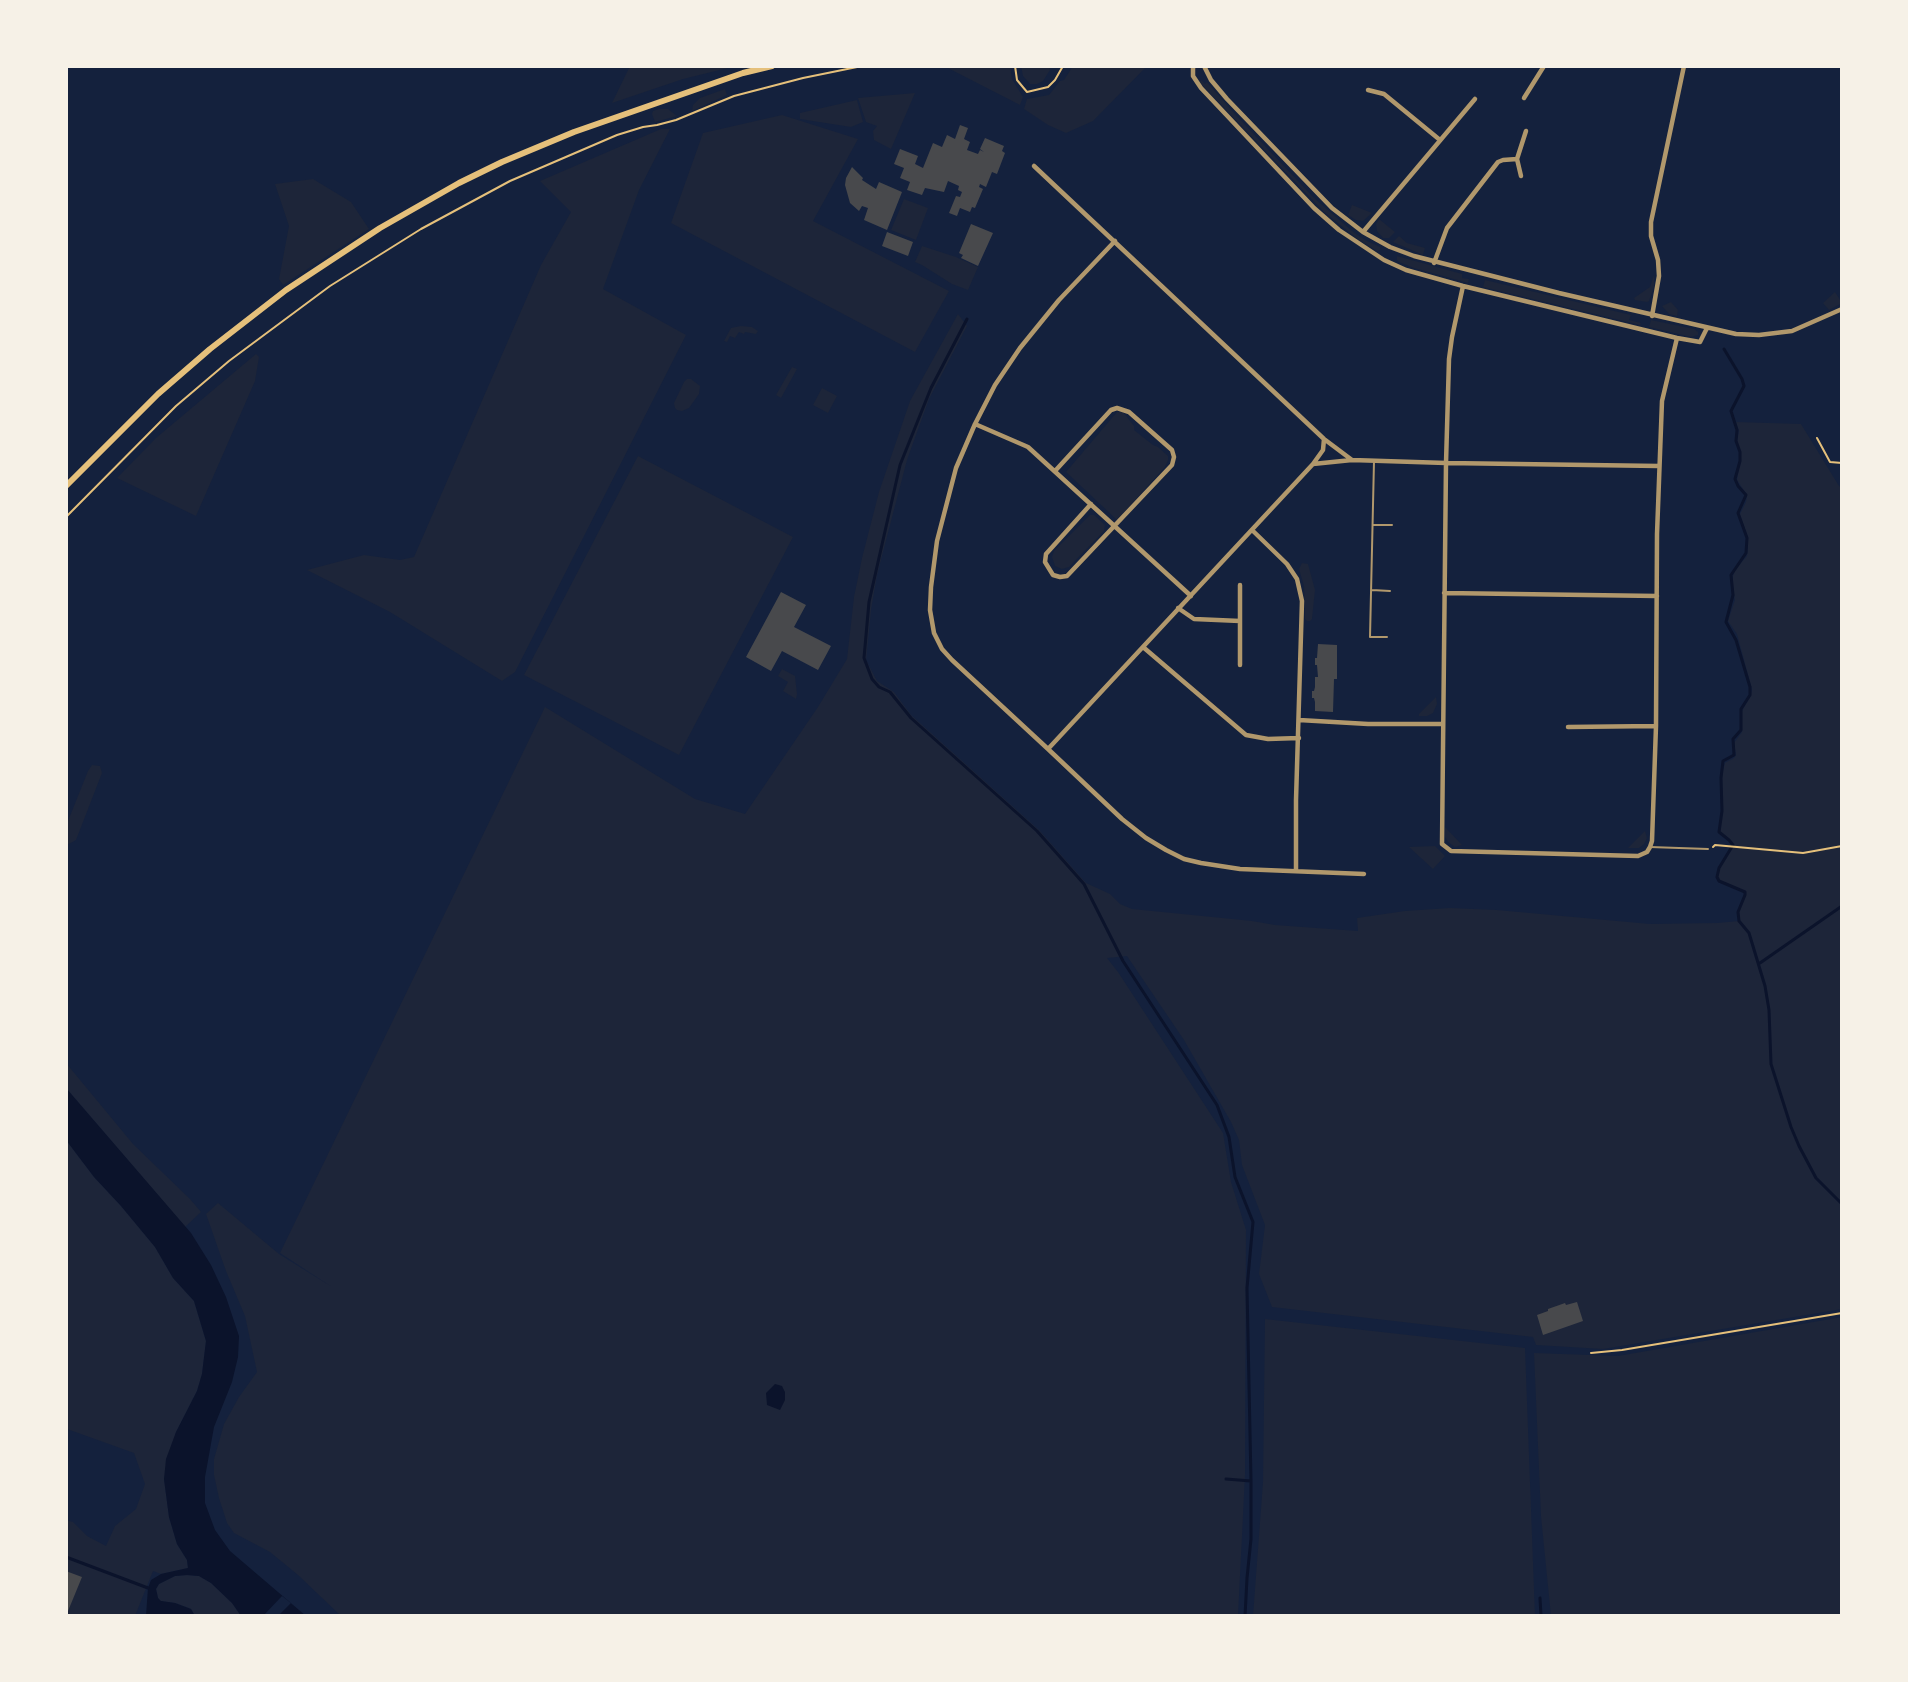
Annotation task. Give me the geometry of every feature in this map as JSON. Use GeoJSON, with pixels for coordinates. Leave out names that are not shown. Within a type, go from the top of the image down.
{"type":"FeatureCollection","features":[{"type":"Feature","properties":{"kind":"main road"},"geometry":{"type":"LineString","coordinates":[[66,486],[158,394],[210,349],[286,290],[380,228],[459,183],[502,162],[584,129],[743,73],[772,66]]}},
{"type":"Feature","properties":{"kind":"street"},"geometry":{"type":"LineString","coordinates":[[1194,66],[1193,76],[1200,88],[1314,208],[1339,230],[1384,260],[1406,270],[1463,286],[1677,338],[1700,342],[1707,328]]}},
{"type":"Feature","properties":{"kind":"street"},"geometry":{"type":"LineString","coordinates":[[1204,66],[1211,80],[1227,99],[1320,196],[1346,220],[1390,247],[1434,263],[1707,328],[1748,335],[1780,333],[1801,328],[1842,309]]}},
{"type":"Feature","properties":{"kind":"street"},"geometry":{"type":"LineString","coordinates":[[1524,98],[1544,66]]}},
{"type":"Feature","properties":{"kind":"street"},"geometry":{"type":"LineString","coordinates":[[1652,315],[1659,276],[1658,260],[1651,236],[1651,222],[1683,66]]}},
{"type":"Feature","properties":{"kind":"street"},"geometry":{"type":"LineString","coordinates":[[1368,90],[1384,94],[1440,140]]}},
{"type":"Feature","properties":{"kind":"street"},"geometry":{"type":"LineString","coordinates":[[1364,232],[1475,99]]}},
{"type":"Feature","properties":{"kind":"street"},"geometry":{"type":"LineString","coordinates":[[1521,176],[1517,159],[1526,131]]}},
{"type":"Feature","properties":{"kind":"street"},"geometry":{"type":"LineString","coordinates":[[1434,263],[1447,228],[1498,162],[1503,159],[1517,159]]}},
{"type":"Feature","properties":{"kind":"street"},"geometry":{"type":"LineString","coordinates":[[1034,166],[1324,439],[1352,460]]}},
{"type":"Feature","properties":{"kind":"street"},"geometry":{"type":"LineString","coordinates":[[1115,241],[1059,300],[1020,348],[995,385],[975,424],[956,468],[937,541],[930,610],[934,633],[942,649],[952,660],[1122,819],[1166,850],[1184,859],[1240,869],[1364,874]]}},
{"type":"Feature","properties":{"kind":"street"},"geometry":{"type":"LineString","coordinates":[[1384,260],[1390,247]]}},
{"type":"Feature","properties":{"kind":"street"},"geometry":{"type":"LineString","coordinates":[[1463,286],[1449,359],[1446,463],[1442,844],[1451,851],[1638,856],[1650,848],[1656,726],[1662,400],[1677,338]]}},
{"type":"Feature","properties":{"kind":"street"},"geometry":{"type":"LineString","coordinates":[[1055,471],[1111,410],[1117,408],[1129,412],[1172,450],[1174,457],[1172,465],[1067,576],[1053,575],[1045,562],[1046,554],[1091,504]]}},
{"type":"Feature","properties":{"kind":"street"},"geometry":{"type":"LineString","coordinates":[[975,424],[1028,447],[1191,596]]}},
{"type":"Feature","properties":{"kind":"street"},"geometry":{"type":"LineString","coordinates":[[1048,749],[1313,464],[1323,450],[1324,439]]}},
{"type":"Feature","properties":{"kind":"street"},"geometry":{"type":"LineString","coordinates":[[1313,464],[1352,460],[1659,466]]}},
{"type":"Feature","properties":{"kind":"street"},"geometry":{"type":"LineString","coordinates":[[1252,530],[1287,564],[1297,579],[1302,601],[1296,871]]}},
{"type":"Feature","properties":{"kind":"street"},"geometry":{"type":"LineString","coordinates":[[1240,585],[1240,665]]}},
{"type":"Feature","properties":{"kind":"street"},"geometry":{"type":"LineString","coordinates":[[1444,593],[1657,596]]}},
{"type":"Feature","properties":{"kind":"street"},"geometry":{"type":"LineString","coordinates":[[1178,609],[1194,619],[1240,621]]}},
{"type":"Feature","properties":{"kind":"street"},"geometry":{"type":"LineString","coordinates":[[1143,647],[1246,735],[1268,739],[1299,738]]}},
{"type":"Feature","properties":{"kind":"street"},"geometry":{"type":"LineString","coordinates":[[1299,720],[1368,724],[1442,724]]}},
{"type":"Feature","properties":{"kind":"street"},"geometry":{"type":"LineString","coordinates":[[1568,727],[1656,726]]}},
{"type":"Feature","properties":{"kind":"lane"},"geometry":{"type":"LineString","coordinates":[[1374,461],[1370,637],[1387,637]]}},
{"type":"Feature","properties":{"kind":"lane"},"geometry":{"type":"LineString","coordinates":[[1373,525],[1392,525]]}},
{"type":"Feature","properties":{"kind":"lane"},"geometry":{"type":"LineString","coordinates":[[1371,590],[1390,591]]}},
{"type":"Feature","properties":{"kind":"lane"},"geometry":{"type":"LineString","coordinates":[[1650,848],[1708,849]]}},
{"type":"Feature","properties":{"kind":"path"},"geometry":{"type":"LineString","coordinates":[[66,517],[176,406],[229,361],[330,286],[421,229],[510,181],[617,135],[643,126],[657,125],[685,117],[734,96],[861,66]]}},
{"type":"Feature","properties":{"kind":"path"},"geometry":{"type":"LineString","coordinates":[[1015,66],[1017,80],[1027,92],[1048,87],[1055,80],[1061,67]]}},
{"type":"Feature","properties":{"kind":"path"},"geometry":{"type":"LineString","coordinates":[[1817,438],[1830,462],[1842,463]]}},
{"type":"Feature","properties":{"kind":"path"},"geometry":{"type":"LineString","coordinates":[[1708,849],[1715,845],[1803,853],[1842,846]]}},
{"type":"Feature","properties":{"kind":"path"},"geometry":{"type":"LineString","coordinates":[[1591,1353],[1622,1350],[1842,1313]]}},
{"type":"Feature","properties":{"kind":"shaded area"},"geometry":{"type":"Polygon","coordinates":[[[630,66],[736,66],[683,79],[612,103],[630,66]]]}},
{"type":"Feature","properties":{"kind":"shaded area"},"geometry":{"type":"Polygon","coordinates":[[[944,66],[1010,66],[1012,79],[1023,97],[1020,105],[944,66]]]}},
{"type":"Feature","properties":{"kind":"shaded area"},"geometry":{"type":"Polygon","coordinates":[[[1021,66],[1049,66],[1050,70],[1043,81],[1030,84],[1023,76],[1021,66]]]}},
{"type":"Feature","properties":{"kind":"shaded area"},"geometry":{"type":"Polygon","coordinates":[[[1073,66],[1147,66],[1093,121],[1066,133],[1048,125],[1024,109],[1027,99],[1049,95],[1060,81],[1064,80],[1073,66]]]}},
{"type":"Feature","properties":{"kind":"shaded area"},"geometry":{"type":"Polygon","coordinates":[[[1201,80],[1205,84],[1207,82],[1313,197],[1352,231],[1380,247],[1380,250],[1377,251],[1359,240],[1324,212],[1203,86],[1201,80]]]}},
{"type":"Feature","properties":{"kind":"shaded area"},"geometry":{"type":"Polygon","coordinates":[[[725,89],[727,95],[692,111],[693,105],[700,98],[725,89]]]}},
{"type":"Feature","properties":{"kind":"shaded area"},"geometry":{"type":"Polygon","coordinates":[[[915,93],[891,149],[874,140],[873,131],[877,126],[866,122],[858,98],[915,93]]]}},
{"type":"Feature","properties":{"kind":"shaded area"},"geometry":{"type":"Polygon","coordinates":[[[857,100],[863,122],[851,127],[800,119],[800,113],[857,100]]]}},
{"type":"Feature","properties":{"kind":"shaded area"},"geometry":{"type":"Polygon","coordinates":[[[668,109],[677,116],[655,122],[652,114],[653,111],[668,109]]]}},
{"type":"Feature","properties":{"kind":"shaded area"},"geometry":{"type":"Polygon","coordinates":[[[782,115],[858,139],[813,221],[949,291],[915,352],[671,223],[703,133],[782,115]]]}},
{"type":"Feature","properties":{"kind":"shaded area"},"geometry":{"type":"Polygon","coordinates":[[[661,129],[670,129],[639,190],[603,289],[686,335],[515,672],[502,681],[390,612],[307,570],[364,555],[400,560],[414,557],[541,265],[571,212],[540,181],[661,129]]]}},
{"type":"Feature","properties":{"kind":"shaded area"},"geometry":{"type":"Polygon","coordinates":[[[313,179],[351,202],[369,229],[283,285],[279,279],[289,226],[275,184],[313,179]]]}},
{"type":"Feature","properties":{"kind":"shaded area"},"geometry":{"type":"Polygon","coordinates":[[[904,199],[928,208],[916,240],[891,230],[904,199]]]}},
{"type":"Feature","properties":{"kind":"shaded area"},"geometry":{"type":"Polygon","coordinates":[[[1352,205],[1372,213],[1363,221],[1356,220],[1348,215],[1352,205]]]}},
{"type":"Feature","properties":{"kind":"shaded area"},"geometry":{"type":"Polygon","coordinates":[[[1379,219],[1395,232],[1389,238],[1383,238],[1377,231],[1376,224],[1379,219]]]}},
{"type":"Feature","properties":{"kind":"shaded area"},"geometry":{"type":"Polygon","coordinates":[[[1399,236],[1407,243],[1425,248],[1423,255],[1393,242],[1399,236]]]}},
{"type":"Feature","properties":{"kind":"shaded area"},"geometry":{"type":"Polygon","coordinates":[[[922,246],[978,267],[968,290],[952,284],[915,262],[922,246]]]}},
{"type":"Feature","properties":{"kind":"shaded area"},"geometry":{"type":"Polygon","coordinates":[[[1397,256],[1462,274],[1462,278],[1469,279],[1468,283],[1414,268],[1399,262],[1397,256]]]}},
{"type":"Feature","properties":{"kind":"shaded area"},"geometry":{"type":"Polygon","coordinates":[[[1654,275],[1654,287],[1649,301],[1635,300],[1634,298],[1650,287],[1654,275]]]}},
{"type":"Feature","properties":{"kind":"shaded area"},"geometry":{"type":"Polygon","coordinates":[[[1485,280],[1631,315],[1629,320],[1641,323],[1640,325],[1483,287],[1485,280]]]}},
{"type":"Feature","properties":{"kind":"shaded area"},"geometry":{"type":"Polygon","coordinates":[[[1835,292],[1842,303],[1829,310],[1823,303],[1835,292]]]}},
{"type":"Feature","properties":{"kind":"shaded area"},"geometry":{"type":"Polygon","coordinates":[[[1671,302],[1678,310],[1677,316],[1669,314],[1662,306],[1671,302]]]}},
{"type":"Feature","properties":{"kind":"shaded area"},"geometry":{"type":"Polygon","coordinates":[[[958,314],[967,326],[929,399],[907,460],[877,575],[866,660],[877,681],[894,692],[911,715],[1040,831],[1086,883],[1110,894],[1120,904],[1132,909],[1275,925],[1358,931],[1357,918],[1405,911],[1450,908],[1650,924],[1739,921],[1738,912],[1745,892],[1719,881],[1717,877],[1719,868],[1733,845],[1719,832],[1722,818],[1721,778],[1725,763],[1736,755],[1734,743],[1742,732],[1742,711],[1752,690],[1737,634],[1728,621],[1735,600],[1733,576],[1735,570],[1747,556],[1748,545],[1740,514],[1747,495],[1737,480],[1741,456],[1737,442],[1739,431],[1736,422],[1801,424],[1842,488],[1842,1309],[1603,1349],[1536,1345],[1533,1337],[1272,1307],[1259,1274],[1265,1225],[1242,1165],[1239,1140],[1231,1122],[1184,1040],[1127,956],[1107,958],[1223,1133],[1231,1182],[1246,1230],[1245,1475],[1238,1616],[341,1616],[270,1552],[234,1533],[227,1523],[214,1475],[214,1459],[224,1424],[239,1397],[257,1372],[245,1316],[206,1214],[218,1203],[279,1254],[332,1287],[280,1253],[545,707],[695,799],[745,814],[818,707],[847,659],[854,597],[879,492],[910,401],[958,314]]]}},
{"type":"Feature","properties":{"kind":"shaded area"},"geometry":{"type":"Polygon","coordinates":[[[1651,320],[1694,329],[1698,335],[1691,337],[1649,327],[1651,320]]]}},
{"type":"Feature","properties":{"kind":"shaded area"},"geometry":{"type":"Polygon","coordinates":[[[752,327],[758,331],[756,334],[739,332],[735,338],[730,336],[727,342],[724,341],[731,328],[752,327]]]}},
{"type":"Feature","properties":{"kind":"shaded area"},"geometry":{"type":"Polygon","coordinates":[[[256,354],[259,357],[255,381],[196,516],[117,478],[156,438],[256,354]]]}},
{"type":"Feature","properties":{"kind":"shaded area"},"geometry":{"type":"Polygon","coordinates":[[[792,367],[797,369],[781,398],[776,395],[792,367]]]}},
{"type":"Feature","properties":{"kind":"shaded area"},"geometry":{"type":"Polygon","coordinates":[[[691,379],[700,386],[699,394],[689,408],[682,411],[677,410],[674,403],[684,382],[691,379]]]}},
{"type":"Feature","properties":{"kind":"shaded area"},"geometry":{"type":"Polygon","coordinates":[[[822,388],[837,396],[828,413],[813,405],[822,388]]]}},
{"type":"Feature","properties":{"kind":"shaded area"},"geometry":{"type":"Polygon","coordinates":[[[1117,412],[1123,412],[1134,426],[1134,430],[1158,447],[1168,456],[1168,460],[1165,467],[1117,520],[1066,472],[1117,412]]]}},
{"type":"Feature","properties":{"kind":"shaded area"},"geometry":{"type":"Polygon","coordinates":[[[638,456],[793,537],[679,755],[524,675],[638,456]]]}},
{"type":"Feature","properties":{"kind":"shaded area"},"geometry":{"type":"Polygon","coordinates":[[[1090,515],[1094,515],[1105,525],[1104,531],[1069,567],[1062,569],[1055,566],[1052,557],[1054,551],[1090,515]]]}},
{"type":"Feature","properties":{"kind":"shaded area"},"geometry":{"type":"Polygon","coordinates":[[[1302,563],[1308,564],[1315,590],[1310,621],[1305,619],[1304,586],[1299,569],[1302,563]]]}},
{"type":"Feature","properties":{"kind":"shaded area"},"geometry":{"type":"Polygon","coordinates":[[[782,669],[795,676],[796,699],[783,691],[788,682],[778,676],[782,669]]]}},
{"type":"Feature","properties":{"kind":"shaded area"},"geometry":{"type":"Polygon","coordinates":[[[1436,697],[1437,704],[1433,713],[1419,716],[1419,714],[1436,697]]]}},
{"type":"Feature","properties":{"kind":"shaded area"},"geometry":{"type":"Polygon","coordinates":[[[92,765],[100,766],[102,773],[76,840],[67,845],[66,826],[92,765]]]}},
{"type":"Feature","properties":{"kind":"shaded area"},"geometry":{"type":"Polygon","coordinates":[[[1445,827],[1462,845],[1455,847],[1448,842],[1445,837],[1445,827]]]}},
{"type":"Feature","properties":{"kind":"shaded area"},"geometry":{"type":"Polygon","coordinates":[[[1645,831],[1647,838],[1644,844],[1639,848],[1628,848],[1645,831]]]}},
{"type":"Feature","properties":{"kind":"shaded area"},"geometry":{"type":"Polygon","coordinates":[[[1435,846],[1445,856],[1433,869],[1409,847],[1435,846]]]}},
{"type":"Feature","properties":{"kind":"shaded area"},"geometry":{"type":"Polygon","coordinates":[[[66,1063],[133,1144],[201,1212],[185,1227],[66,1088],[66,1063]]]}},
{"type":"Feature","properties":{"kind":"shaded area"},"geometry":{"type":"Polygon","coordinates":[[[66,1088],[191,1233],[211,1265],[226,1297],[239,1336],[238,1357],[232,1382],[214,1427],[205,1477],[205,1503],[215,1530],[230,1551],[306,1616],[241,1616],[232,1603],[211,1583],[199,1576],[187,1575],[175,1576],[159,1584],[156,1589],[161,1601],[191,1609],[195,1616],[146,1616],[148,1588],[151,1580],[161,1574],[188,1568],[187,1560],[177,1544],[169,1517],[164,1479],[166,1459],[176,1432],[197,1391],[202,1374],[206,1341],[194,1301],[173,1278],[155,1247],[94,1177],[66,1140],[66,1088]]]}},
{"type":"Feature","properties":{"kind":"shaded area"},"geometry":{"type":"Polygon","coordinates":[[[66,1140],[94,1177],[155,1247],[173,1278],[194,1301],[206,1341],[202,1374],[197,1391],[176,1432],[164,1479],[169,1517],[177,1544],[187,1560],[188,1568],[161,1574],[153,1571],[135,1616],[66,1616],[81,1577],[66,1571],[66,1520],[73,1522],[87,1536],[106,1546],[115,1526],[136,1509],[145,1484],[134,1453],[66,1430],[66,1140]]]}},
{"type":"Feature","properties":{"kind":"shaded area"},"geometry":{"type":"Polygon","coordinates":[[[1842,1317],[1842,1616],[1551,1616],[1541,1516],[1534,1353],[1618,1356],[1842,1317]]]}},
{"type":"Feature","properties":{"kind":"shaded area"},"geometry":{"type":"Polygon","coordinates":[[[1265,1319],[1525,1348],[1535,1616],[1253,1616],[1263,1482],[1265,1319]]]}},
{"type":"Feature","properties":{"kind":"shaded area"},"geometry":{"type":"Polygon","coordinates":[[[775,1384],[782,1386],[785,1392],[785,1400],[780,1410],[767,1405],[766,1393],[775,1384]]]}},
{"type":"Feature","properties":{"kind":"shaded area"},"geometry":{"type":"Polygon","coordinates":[[[175,1576],[199,1576],[211,1583],[232,1603],[241,1616],[195,1616],[191,1609],[175,1603],[160,1601],[156,1589],[159,1584],[175,1576]]]}},
{"type":"Feature","properties":{"kind":"pier"},"geometry":{"type":"Polygon","coordinates":[[[282,1596],[291,1603],[278,1616],[263,1616],[282,1596]]]}},
{"type":"Feature","properties":{"kind":"building"},"geometry":{"type":"Polygon","coordinates":[[[960,125],[968,128],[964,139],[970,142],[967,150],[978,154],[980,150],[984,152],[980,149],[985,138],[1004,146],[1002,151],[1005,153],[997,174],[992,172],[986,187],[980,184],[979,187],[983,189],[975,208],[972,207],[970,212],[960,208],[957,216],[949,213],[956,196],[960,197],[962,192],[958,190],[959,186],[948,181],[944,192],[925,188],[922,195],[907,190],[910,182],[900,178],[904,168],[894,164],[900,149],[918,156],[915,164],[923,168],[933,143],[942,147],[947,135],[955,139],[960,125]]]}},
{"type":"Feature","properties":{"kind":"building"},"geometry":{"type":"Polygon","coordinates":[[[852,167],[863,178],[862,180],[876,189],[879,182],[902,192],[887,230],[864,220],[868,208],[862,206],[859,211],[850,203],[845,185],[852,167]]]}},
{"type":"Feature","properties":{"kind":"building"},"geometry":{"type":"Polygon","coordinates":[[[971,224],[993,233],[978,266],[961,258],[963,255],[959,253],[971,224]]]}},
{"type":"Feature","properties":{"kind":"building"},"geometry":{"type":"Polygon","coordinates":[[[887,232],[913,242],[908,256],[882,246],[887,232]]]}},
{"type":"Feature","properties":{"kind":"building"},"geometry":{"type":"Polygon","coordinates":[[[781,592],[806,605],[794,627],[831,646],[818,670],[782,651],[771,671],[746,657],[781,592]]]}},
{"type":"Feature","properties":{"kind":"building"},"geometry":{"type":"Polygon","coordinates":[[[1318,644],[1337,645],[1337,679],[1334,679],[1333,712],[1315,711],[1315,702],[1312,698],[1315,677],[1318,677],[1315,658],[1317,658],[1318,644]]]}},
{"type":"Feature","properties":{"kind":"building"},"geometry":{"type":"Polygon","coordinates":[[[1577,1302],[1583,1321],[1543,1335],[1537,1315],[1565,1303],[1566,1305],[1577,1302]]]}},
{"type":"Feature","properties":{"kind":"building"},"geometry":{"type":"Polygon","coordinates":[[[66,1571],[82,1577],[66,1616],[66,1571]]]}},
{"type":"Feature","properties":{"kind":"waterway"},"geometry":{"type":"LineString","coordinates":[[967,319],[931,388],[900,465],[869,602],[864,658],[872,679],[879,687],[890,692],[911,718],[1037,831],[1084,884],[1123,961],[1217,1105],[1229,1137],[1235,1177],[1253,1222],[1247,1288],[1251,1539],[1245,1616]]}},
{"type":"Feature","properties":{"kind":"waterway"},"geometry":{"type":"LineString","coordinates":[[1724,349],[1744,386],[1731,411],[1740,452],[1735,479],[1746,495],[1738,513],[1747,538],[1746,553],[1731,575],[1733,595],[1726,622],[1736,640],[1750,687],[1750,695],[1741,709],[1741,730],[1733,739],[1734,755],[1723,761],[1722,811],[1719,832],[1733,845],[1719,868],[1717,877],[1719,881],[1745,892],[1738,912],[1739,921],[1749,933],[1765,986],[1769,1010],[1771,1064],[1799,1146],[1816,1178],[1842,1204]]}},
{"type":"Feature","properties":{"kind":"waterway"},"geometry":{"type":"LineString","coordinates":[[1760,963],[1842,906]]}},
{"type":"Feature","properties":{"kind":"waterway"},"geometry":{"type":"LineString","coordinates":[[1226,1479],[1251,1481]]}},
{"type":"Feature","properties":{"kind":"waterway"},"geometry":{"type":"LineString","coordinates":[[66,1557],[148,1588]]}},
{"type":"Feature","properties":{"kind":"waterway"},"geometry":{"type":"LineString","coordinates":[[1540,1598],[1541,1616]]}}]}
